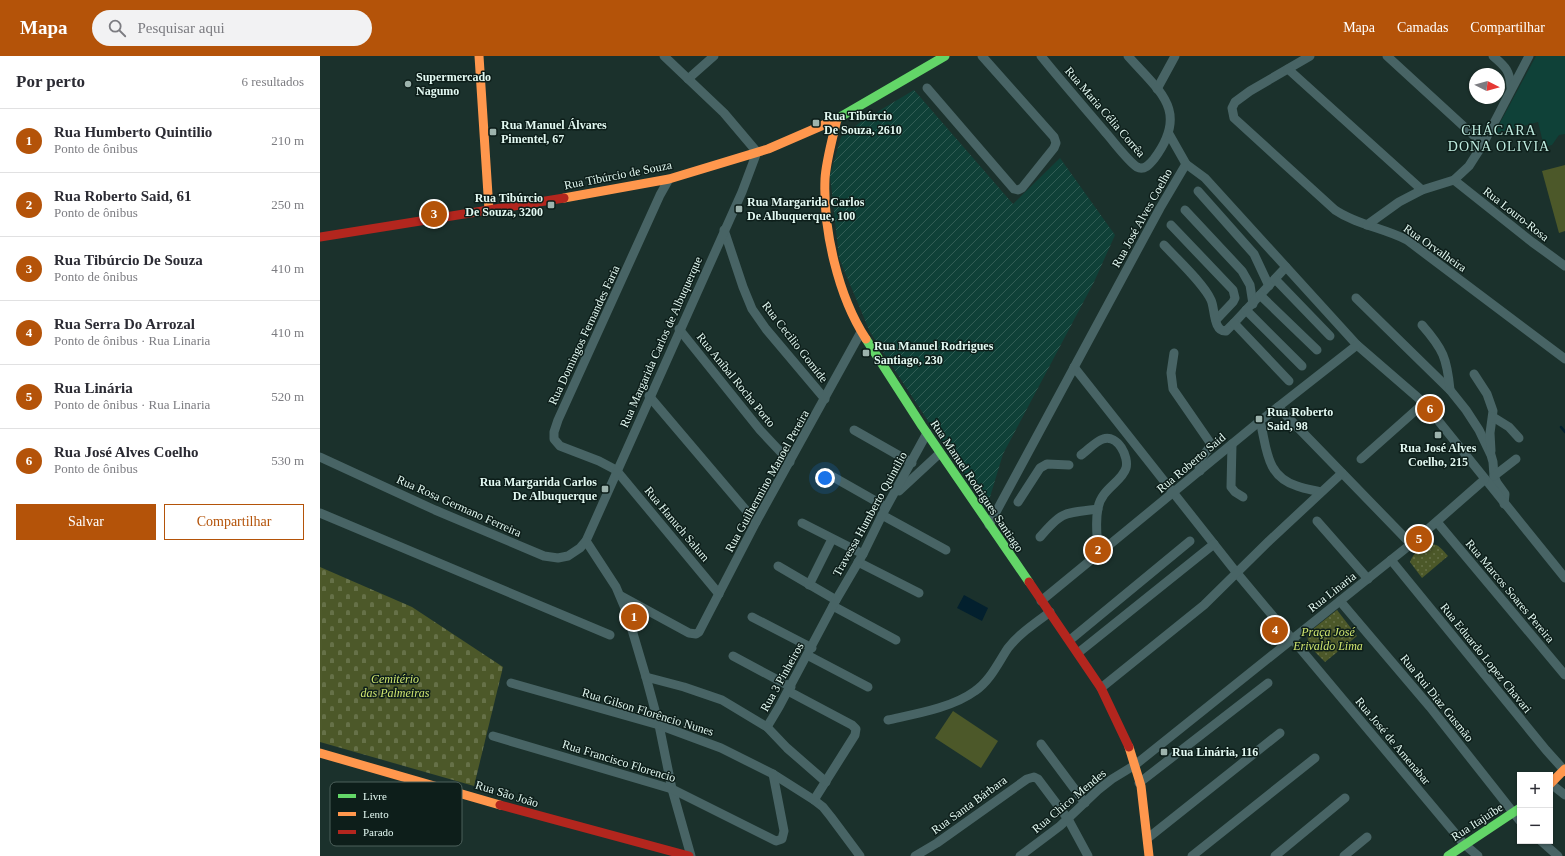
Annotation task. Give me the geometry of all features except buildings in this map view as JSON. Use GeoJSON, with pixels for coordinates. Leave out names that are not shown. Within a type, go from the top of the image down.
{"type":"FeatureCollection","features":[{"type":"Feature","properties":{"kind":"main road"},"geometry":{"type":"LineString","coordinates":[[479,56],[489,210]]}},
{"type":"Feature","properties":{"kind":"main road","name":"Rua Tibúrcio de Souza"},"geometry":{"type":"LineString","coordinates":[[320,237],[650,184],[669,179],[768,149],[837,119],[945,56]]}},
{"type":"Feature","properties":{"kind":"main road","name":"Rua Manuel Rodrigues Santiago"},"geometry":{"type":"LineString","coordinates":[[837,119],[825,177],[825,200],[832,254],[844,297],[861,332],[927,433],[989,525],[1070,640],[1101,688],[1121,726],[1135,765],[1148,838],[1148,856]]}},
{"type":"Feature","properties":{"kind":"main road","name":"Rua São João"},"geometry":{"type":"LineString","coordinates":[[320,753],[421,782]]}},
{"type":"Feature","properties":{"kind":"main road"},"geometry":{"type":"LineString","coordinates":[[1553,781],[1565,770]]}},
{"type":"Feature","properties":{"kind":"main road","name":"Rua São João"},"geometry":{"type":"LineString","coordinates":[[462,794],[553,820],[690,856]]}},
{"type":"Feature","properties":{"kind":"main road","name":"Rua Itajuíbe"},"geometry":{"type":"LineString","coordinates":[[1448,856],[1517,810]]}},
{"type":"Feature","properties":{"kind":"street"},"geometry":{"type":"LineString","coordinates":[[664,56],[724,114],[756,152]]}},
{"type":"Feature","properties":{"kind":"street"},"geometry":{"type":"LineString","coordinates":[[688,79],[714,56]]}},
{"type":"Feature","properties":{"kind":"street"},"geometry":{"type":"LineString","coordinates":[[927,88],[1014,189],[1018,190],[1022,188],[1054,148],[1056,143],[1054,137],[982,56]]}},
{"type":"Feature","properties":{"kind":"street","name":"Rua Maria Célia Corrêa"},"geometry":{"type":"LineString","coordinates":[[1041,56],[1137,168],[1146,167],[1149,166],[1169,134],[1170,115],[1163,96],[1128,56]]}},
{"type":"Feature","properties":{"kind":"street"},"geometry":{"type":"LineString","coordinates":[[1157,89],[1175,56]]}},
{"type":"Feature","properties":{"kind":"street"},"geometry":{"type":"LineString","coordinates":[[1310,56],[1288,69],[1422,190]]}},
{"type":"Feature","properties":{"kind":"street"},"geometry":{"type":"LineString","coordinates":[[1387,56],[1483,144]]}},
{"type":"Feature","properties":{"kind":"street"},"geometry":{"type":"LineString","coordinates":[[1493,56],[1507,69],[1510,76],[1511,88]]}},
{"type":"Feature","properties":{"kind":"street"},"geometry":{"type":"LineString","coordinates":[[1367,225],[1392,206],[1422,190],[1454,180],[1469,166],[1483,144],[1529,56]]}},
{"type":"Feature","properties":{"kind":"street","name":"Rua Orvalheira"},"geometry":{"type":"LineString","coordinates":[[1288,69],[1250,91],[1235,102],[1232,108],[1234,118],[1335,210],[1347,218],[1394,233],[1407,240],[1565,359]]}},
{"type":"Feature","properties":{"kind":"street"},"geometry":{"type":"LineString","coordinates":[[1169,134],[1186,164]]}},
{"type":"Feature","properties":{"kind":"street","name":"Rua Margarida Carlos de Albuquerque"},"geometry":{"type":"LineString","coordinates":[[586,540],[679,329],[742,192],[756,152]]}},
{"type":"Feature","properties":{"kind":"street","name":"Rua José Alves Coelho"},"geometry":{"type":"LineString","coordinates":[[989,525],[1160,208],[1186,164],[1205,178],[1357,345],[1424,403],[1484,480],[1565,578]]}},
{"type":"Feature","properties":{"kind":"street","name":"Rua Domingos Fernandes Faria"},"geometry":{"type":"LineString","coordinates":[[616,470],[599,461],[560,446],[554,439],[554,432],[660,195],[669,179]]}},
{"type":"Feature","properties":{"kind":"street","name":"Rua Louro-Rosa"},"geometry":{"type":"LineString","coordinates":[[1454,180],[1526,238],[1563,263]]}},
{"type":"Feature","properties":{"kind":"street"},"geometry":{"type":"LineString","coordinates":[[1198,191],[1254,254],[1272,282],[1330,336]]}},
{"type":"Feature","properties":{"kind":"street"},"geometry":{"type":"LineString","coordinates":[[1185,210],[1242,271],[1250,285],[1250,307],[1302,366]]}},
{"type":"Feature","properties":{"kind":"street"},"geometry":{"type":"LineString","coordinates":[[1171,225],[1233,290],[1235,298],[1233,302],[1216,320]]}},
{"type":"Feature","properties":{"kind":"street","name":"Rua Cecilio Gomide"},"geometry":{"type":"LineString","coordinates":[[724,230],[752,309],[770,334],[825,399]]}},
{"type":"Feature","properties":{"kind":"street"},"geometry":{"type":"LineString","coordinates":[[1164,245],[1206,291],[1211,300],[1220,330],[1222,331],[1226,331],[1250,307],[1286,267]]}},
{"type":"Feature","properties":{"kind":"street"},"geometry":{"type":"LineString","coordinates":[[1260,295],[1317,350]]}},
{"type":"Feature","properties":{"kind":"street"},"geometry":{"type":"LineString","coordinates":[[1356,298],[1450,390],[1466,410],[1491,455],[1494,476],[1505,494],[1504,504]]}},
{"type":"Feature","properties":{"kind":"street"},"geometry":{"type":"LineString","coordinates":[[1234,323],[1289,381]]}},
{"type":"Feature","properties":{"kind":"street"},"geometry":{"type":"LineString","coordinates":[[1422,325],[1437,343],[1444,355],[1448,368],[1450,390]]}},
{"type":"Feature","properties":{"kind":"street","name":"Rua Aníbal Rocha Porto"},"geometry":{"type":"LineString","coordinates":[[679,329],[760,430],[790,462]]}},
{"type":"Feature","properties":{"kind":"street","name":"Rua Guilhermino Manoel Pereira"},"geometry":{"type":"LineString","coordinates":[[621,596],[689,633],[696,634],[699,632],[756,522],[861,332]]}},
{"type":"Feature","properties":{"kind":"street","name":"Rua Roberto Said"},"geometry":{"type":"LineString","coordinates":[[1042,601],[1260,421],[1357,345]]}},
{"type":"Feature","properties":{"kind":"street"},"geometry":{"type":"LineString","coordinates":[[1174,353],[1171,373],[1173,389],[1211,444],[1200,460],[1200,471]]}},
{"type":"Feature","properties":{"kind":"street","name":"Rua José de Amenabar"},"geometry":{"type":"LineString","coordinates":[[1074,367],[1236,572],[1464,844],[1478,856]]}},
{"type":"Feature","properties":{"kind":"street"},"geometry":{"type":"LineString","coordinates":[[1474,374],[1487,394],[1491,404],[1493,417],[1490,432],[1491,455]]}},
{"type":"Feature","properties":{"kind":"street"},"geometry":{"type":"LineString","coordinates":[[650,396],[756,522]]}},
{"type":"Feature","properties":{"kind":"street"},"geometry":{"type":"LineString","coordinates":[[1361,459],[1424,403]]}},
{"type":"Feature","properties":{"kind":"street"},"geometry":{"type":"LineString","coordinates":[[1278,407],[1411,544]]}},
{"type":"Feature","properties":{"kind":"street"},"geometry":{"type":"LineString","coordinates":[[1493,417],[1509,427],[1520,438]]}},
{"type":"Feature","properties":{"kind":"street"},"geometry":{"type":"LineString","coordinates":[[1260,421],[1269,461],[1280,476],[1295,486],[1321,492]]}},
{"type":"Feature","properties":{"kind":"street"},"geometry":{"type":"LineString","coordinates":[[854,430],[912,463]]}},
{"type":"Feature","properties":{"kind":"street","name":"Travessa Humberto Quintilio"},"geometry":{"type":"LineString","coordinates":[[835,603],[861,558],[884,511],[912,463],[927,433]]}},
{"type":"Feature","properties":{"kind":"street"},"geometry":{"type":"LineString","coordinates":[[1081,455],[1103,439],[1108,438],[1119,445],[1125,455],[1126,462],[1124,472],[1105,493],[1098,509],[1097,532],[1099,554]]}},
{"type":"Feature","properties":{"kind":"street"},"geometry":{"type":"LineString","coordinates":[[1232,444],[1231,487],[1235,492],[1244,497]]}},
{"type":"Feature","properties":{"kind":"street"},"geometry":{"type":"LineString","coordinates":[[891,499],[940,452]]}},
{"type":"Feature","properties":{"kind":"street","name":"Rua Rosa Germano Ferreira"},"geometry":{"type":"LineString","coordinates":[[320,457],[435,510],[544,556],[558,558],[568,556],[580,548],[586,540]]}},
{"type":"Feature","properties":{"kind":"street"},"geometry":{"type":"LineString","coordinates":[[1025,459],[1040,468]]}},
{"type":"Feature","properties":{"kind":"street"},"geometry":{"type":"LineString","coordinates":[[1494,476],[1516,459]]}},
{"type":"Feature","properties":{"kind":"street"},"geometry":{"type":"LineString","coordinates":[[1018,502],[1035,473],[1040,468],[1047,464],[1069,465]]}},
{"type":"Feature","properties":{"kind":"street","name":"Rua Hanuch Salum"},"geometry":{"type":"LineString","coordinates":[[616,470],[719,594]]}},
{"type":"Feature","properties":{"kind":"street"},"geometry":{"type":"LineString","coordinates":[[1101,688],[1204,604],[1342,473]]}},
{"type":"Feature","properties":{"kind":"street"},"geometry":{"type":"LineString","coordinates":[[828,474],[946,550]]}},
{"type":"Feature","properties":{"kind":"street","name":"Rua Linaria"},"geometry":{"type":"LineString","coordinates":[[1135,765],[1411,544],[1484,480]]}},
{"type":"Feature","properties":{"kind":"street"},"geometry":{"type":"LineString","coordinates":[[1040,537],[1053,522],[1062,515],[1069,512],[1098,509]]}},
{"type":"Feature","properties":{"kind":"street"},"geometry":{"type":"LineString","coordinates":[[320,513],[610,635]]}},
{"type":"Feature","properties":{"kind":"street"},"geometry":{"type":"LineString","coordinates":[[1317,521],[1368,579]]}},
{"type":"Feature","properties":{"kind":"street","name":"Rua Marcos Soares Pereira"},"geometry":{"type":"LineString","coordinates":[[1437,522],[1565,675]]}},
{"type":"Feature","properties":{"kind":"street"},"geometry":{"type":"LineString","coordinates":[[802,523],[832,539],[919,593]]}},
{"type":"Feature","properties":{"kind":"street"},"geometry":{"type":"LineString","coordinates":[[809,584],[832,539]]}},
{"type":"Feature","properties":{"kind":"street"},"geometry":{"type":"LineString","coordinates":[[586,540],[621,596],[659,725],[672,789],[690,856]]}},
{"type":"Feature","properties":{"kind":"street"},"geometry":{"type":"LineString","coordinates":[[1070,640],[1190,541]]}},
{"type":"Feature","properties":{"kind":"street"},"geometry":{"type":"LineString","coordinates":[[1078,653],[1214,544]]}},
{"type":"Feature","properties":{"kind":"street","name":"Rua Eduardo Lopez Chavari"},"geometry":{"type":"LineString","coordinates":[[1391,560],[1546,750],[1565,770]]}},
{"type":"Feature","properties":{"kind":"street"},"geometry":{"type":"LineString","coordinates":[[778,566],[809,584],[835,603],[896,640]]}},
{"type":"Feature","properties":{"kind":"street","name":"Rua Rui Diaz Gusmão"},"geometry":{"type":"LineString","coordinates":[[1340,601],[1517,810]]}},
{"type":"Feature","properties":{"kind":"street","name":"Rua 3 Pinheiros"},"geometry":{"type":"LineString","coordinates":[[646,677],[684,687],[722,700],[767,727],[790,689],[835,603]]}},
{"type":"Feature","properties":{"kind":"street"},"geometry":{"type":"LineString","coordinates":[[888,720],[935,710],[974,692],[987,679],[1019,636],[1050,612]]}},
{"type":"Feature","properties":{"kind":"street"},"geometry":{"type":"LineString","coordinates":[[752,617],[868,687]]}},
{"type":"Feature","properties":{"kind":"street"},"geometry":{"type":"LineString","coordinates":[[733,656],[855,727],[855,735],[814,800]]}},
{"type":"Feature","properties":{"kind":"street","name":"Rua Gilson Florêncio Nunes"},"geometry":{"type":"LineString","coordinates":[[511,683],[659,725],[706,742],[773,774],[814,800],[827,812],[860,856]]}},
{"type":"Feature","properties":{"kind":"street"},"geometry":{"type":"LineString","coordinates":[[1139,783],[1268,683]]}},
{"type":"Feature","properties":{"kind":"street"},"geometry":{"type":"LineString","coordinates":[[767,727],[787,748],[826,782]]}},
{"type":"Feature","properties":{"kind":"street"},"geometry":{"type":"LineString","coordinates":[[1148,838],[1280,733]]}},
{"type":"Feature","properties":{"kind":"street","name":"Rua Francisco Florencio"},"geometry":{"type":"LineString","coordinates":[[493,736],[672,789],[776,841],[780,841],[784,831],[773,774]]}},
{"type":"Feature","properties":{"kind":"street"},"geometry":{"type":"LineString","coordinates":[[1041,744],[1085,803]]}},
{"type":"Feature","properties":{"kind":"street"},"geometry":{"type":"LineString","coordinates":[[1192,856],[1315,758]]}},
{"type":"Feature","properties":{"kind":"street","name":"Rua Chico Mendes"},"geometry":{"type":"LineString","coordinates":[[1020,856],[1068,819],[1112,779],[1135,765]]}},
{"type":"Feature","properties":{"kind":"street","name":"Rua Santa Bárbara"},"geometry":{"type":"LineString","coordinates":[[915,856],[937,843],[1026,778],[1034,777],[1038,779],[1068,819]]}},
{"type":"Feature","properties":{"kind":"street"},"geometry":{"type":"LineString","coordinates":[[1553,786],[1565,795]]}},
{"type":"Feature","properties":{"kind":"street"},"geometry":{"type":"LineString","coordinates":[[1276,856],[1345,798]]}},
{"type":"Feature","properties":{"kind":"street"},"geometry":{"type":"LineString","coordinates":[[1068,819],[1088,856]]}},
{"type":"Feature","properties":{"kind":"street"},"geometry":{"type":"LineString","coordinates":[[1344,856],[1367,837]]}},
{"type":"Feature","properties":{"kind":"street"},"geometry":{"type":"LineString","coordinates":[[1544,844],[1558,856]]}},
{"type":"Feature","properties":{"kind":"shaded area"},"geometry":{"type":"Polygon","coordinates":[[[1536,56],[1565,56],[1565,134],[1559,135],[1552,145],[1544,147],[1538,122],[1494,134],[1536,56]]]}},
{"type":"Feature","properties":{"kind":"shaded area"},"geometry":{"type":"Polygon","coordinates":[[[914,90],[1013,204],[1060,158],[1115,235],[1094,282],[1003,454],[986,510],[870,332],[839,258],[830,175],[841,137],[862,121],[914,90]]]}},
{"type":"Feature","properties":{"kind":"green space"},"geometry":{"type":"Polygon","coordinates":[[[1565,165],[1565,231],[1559,233],[1542,171],[1565,165]]]}},
{"type":"Feature","properties":{"kind":"green space"},"geometry":{"type":"Polygon","coordinates":[[[1429,544],[1442,549],[1448,556],[1422,578],[1410,562],[1418,551],[1429,544]]]}},
{"type":"Feature","properties":{"kind":"green space","name":"Cemitério das Palmeiras"},"geometry":{"type":"Polygon","coordinates":[[[320,567],[412,607],[503,667],[474,786],[320,742],[320,567]]]}},
{"type":"Feature","properties":{"kind":"green space","name":"Praça José Erivaldo Lima"},"geometry":{"type":"Polygon","coordinates":[[[1337,610],[1357,636],[1325,662],[1310,645],[1308,641],[1308,633],[1337,610]]]}},
{"type":"Feature","properties":{"kind":"green space"},"geometry":{"type":"Polygon","coordinates":[[[953,711],[998,741],[981,768],[935,738],[953,711]]]}},
{"type":"Feature","properties":{"kind":"water"},"geometry":{"type":"Polygon","coordinates":[[[964,595],[988,608],[982,621],[957,608],[964,595]]]}},
{"type":"Feature","properties":{"kind":"waterway"},"geometry":{"type":"LineString","coordinates":[[1561,427],[1565,432]]}},
{"type":"Feature","properties":{"kind":"traffic: fast"},"geometry":{"type":"LineString","coordinates":[[835,120],[945,56]]}},
{"type":"Feature","properties":{"kind":"traffic: fast"},"geometry":{"type":"LineString","coordinates":[[866,339],[922,426],[1029,582]]}},
{"type":"Feature","properties":{"kind":"traffic: fast"},"geometry":{"type":"LineString","coordinates":[[1448,856],[1517,810]]}},
{"type":"Feature","properties":{"kind":"traffic: slow"},"geometry":{"type":"LineString","coordinates":[[479,56],[489,210]]}},
{"type":"Feature","properties":{"kind":"traffic: slow"},"geometry":{"type":"LineString","coordinates":[[837,119],[828,157],[825,179],[827,219],[834,262],[840,283],[856,322],[866,339]]}},
{"type":"Feature","properties":{"kind":"traffic: slow"},"geometry":{"type":"LineString","coordinates":[[564,198],[669,179],[768,149],[835,120]]}},
{"type":"Feature","properties":{"kind":"traffic: slow"},"geometry":{"type":"LineString","coordinates":[[1129,747],[1141,786],[1149,856]]}},
{"type":"Feature","properties":{"kind":"traffic: slow"},"geometry":{"type":"LineString","coordinates":[[320,753],[420,782]]}},
{"type":"Feature","properties":{"kind":"traffic: slow"},"geometry":{"type":"LineString","coordinates":[[1553,781],[1565,769]]}},
{"type":"Feature","properties":{"kind":"traffic: slow"},"geometry":{"type":"LineString","coordinates":[[462,794],[500,805]]}},
{"type":"Feature","properties":{"kind":"traffic: jam"},"geometry":{"type":"LineString","coordinates":[[320,237],[564,198]]}},
{"type":"Feature","properties":{"kind":"traffic: jam"},"geometry":{"type":"LineString","coordinates":[[1029,582],[1101,688],[1129,747]]}},
{"type":"Feature","properties":{"kind":"traffic: jam"},"geometry":{"type":"LineString","coordinates":[[500,805],[689,856]]}},
{"type":"Feature","properties":{"kind":"place","name":"Supermercado Nagumo"},"geometry":{"type":"Point","coordinates":[408,84]}},
{"type":"Feature","properties":{"kind":"place","name":"Rua Tibúrcio De Souza, 2610"},"geometry":{"type":"Point","coordinates":[816,123]}},
{"type":"Feature","properties":{"kind":"place","name":"Rua Manuel Álvares Pimentel, 67"},"geometry":{"type":"Point","coordinates":[493,132]}},
{"type":"Feature","properties":{"kind":"place","name":"Rua Tibúrcio De Souza, 3200"},"geometry":{"type":"Point","coordinates":[551,205]}},
{"type":"Feature","properties":{"kind":"place","name":"Rua Margarida Carlos De Albuquerque, 100"},"geometry":{"type":"Point","coordinates":[739,209]}},
{"type":"Feature","properties":{"kind":"place","name":"Rua Tibúrcio De Souza"},"geometry":{"type":"Point","coordinates":[434,214]}},
{"type":"Feature","properties":{"kind":"place","name":"Rua Manuel Rodrigues Santiago, 230"},"geometry":{"type":"Point","coordinates":[866,353]}},
{"type":"Feature","properties":{"kind":"place","name":"Rua José Alves Coelho"},"geometry":{"type":"Point","coordinates":[1430,409]}},
{"type":"Feature","properties":{"kind":"place","name":"Rua Roberto Said, 98"},"geometry":{"type":"Point","coordinates":[1259,419]}},
{"type":"Feature","properties":{"kind":"place","name":"Rua José Alves Coelho, 215"},"geometry":{"type":"Point","coordinates":[1438,435]}},
{"type":"Feature","properties":{"kind":"place","name":"Rua Margarida Carlos De Albuquerque"},"geometry":{"type":"Point","coordinates":[605,489]}},
{"type":"Feature","properties":{"kind":"place","name":"Rua Linária"},"geometry":{"type":"Point","coordinates":[1419,539]}},
{"type":"Feature","properties":{"kind":"place","name":"Rua Roberto Said, 61"},"geometry":{"type":"Point","coordinates":[1098,550]}},
{"type":"Feature","properties":{"kind":"place","name":"Rua Humberto Quintilio"},"geometry":{"type":"Point","coordinates":[634,617]}},
{"type":"Feature","properties":{"kind":"place","name":"Rua Serra Do Arrozal"},"geometry":{"type":"Point","coordinates":[1275,630]}},
{"type":"Feature","properties":{"kind":"place","name":"Rua Linária, 116"},"geometry":{"type":"Point","coordinates":[1164,752]}},
{"type":"Feature","properties":{"kind":"district","name":"CHÁCARA DONA OLIVIA"},"geometry":{"type":"Point","coordinates":[1499,138]}}]}
